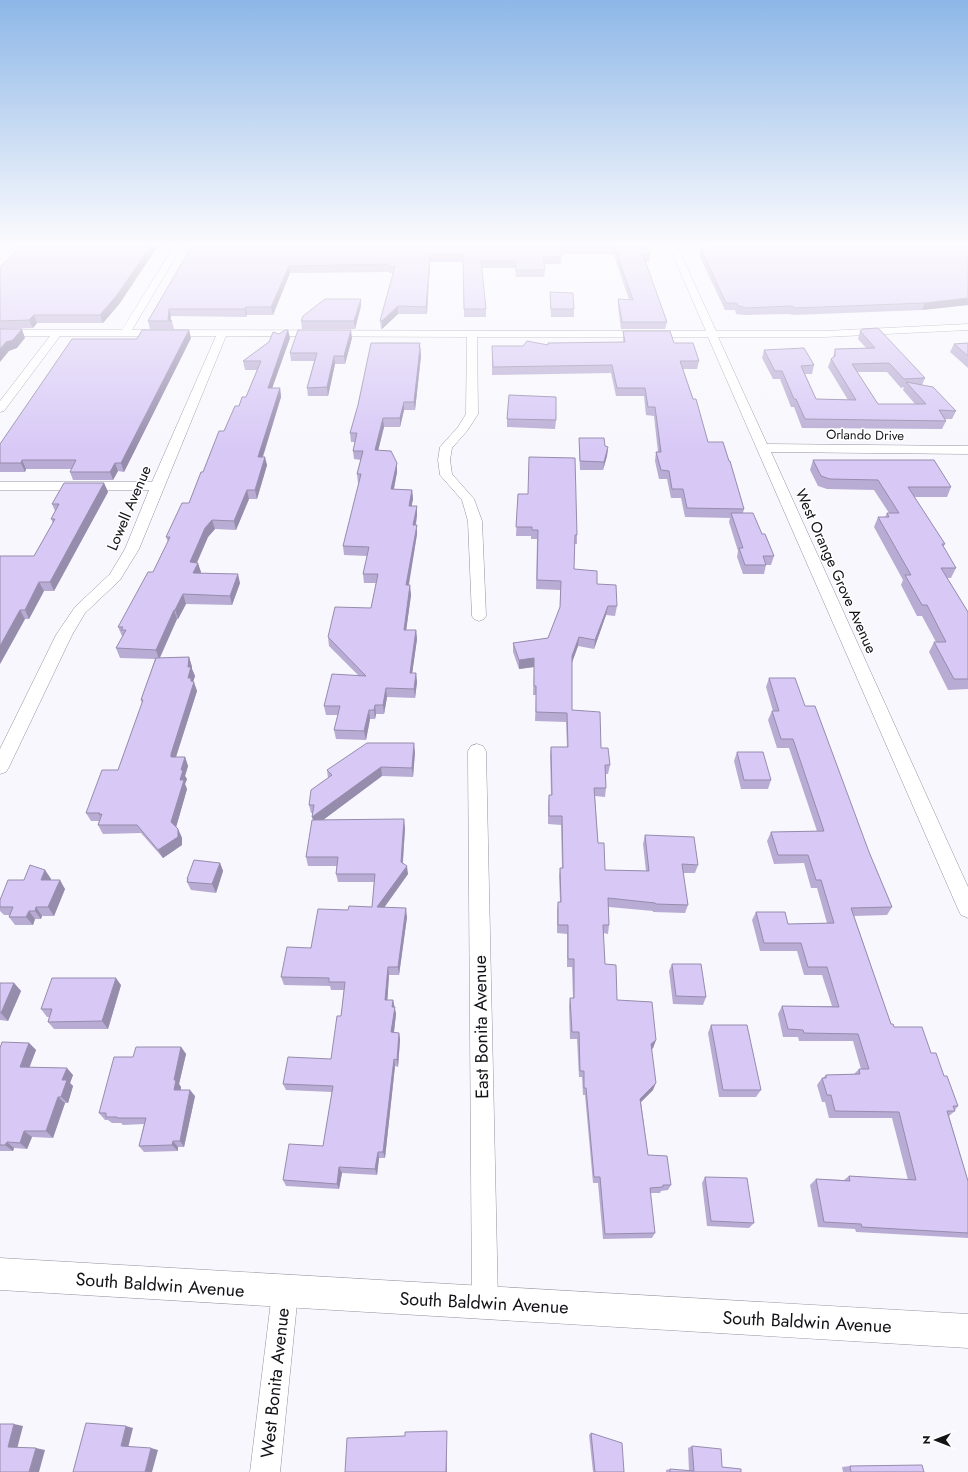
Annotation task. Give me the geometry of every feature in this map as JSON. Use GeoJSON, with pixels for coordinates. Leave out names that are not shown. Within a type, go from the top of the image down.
{"type":"FeatureCollection","features":[{"type":"Feature","properties":{"kind":"street"},"geometry":{"type":"LineString","coordinates":[[125,333],[136,315]]}},
{"type":"Feature","properties":{"kind":"street","name":"West Orange Grove Avenue"},"geometry":{"type":"LineString","coordinates":[[703,315],[968,909]]}},
{"type":"Feature","properties":{"kind":"street"},"geometry":{"type":"LineString","coordinates":[[0,334],[222,332],[712,335],[825,334],[968,327]]}},
{"type":"Feature","properties":{"kind":"street","name":"Lowell Avenue"},"geometry":{"type":"LineString","coordinates":[[0,767],[64,635],[80,610],[115,577],[132,549],[222,332]]}},
{"type":"Feature","properties":{"kind":"street"},"geometry":{"type":"LineString","coordinates":[[0,410],[57,333]]}},
{"type":"Feature","properties":{"kind":"street"},"geometry":{"type":"LineString","coordinates":[[472,334],[472,414],[463,428],[446,447],[444,460],[446,475],[468,500],[475,521],[479,616]]}},
{"type":"Feature","properties":{"kind":"street","name":"Orlando Drive"},"geometry":{"type":"LineString","coordinates":[[762,448],[968,450]]}},
{"type":"Feature","properties":{"kind":"street"},"geometry":{"type":"LineString","coordinates":[[0,486],[157,486]]}},
{"type":"Feature","properties":{"kind":"street","name":"East Bonita Avenue"},"geometry":{"type":"LineString","coordinates":[[477,751],[485,1303]]}},
{"type":"Feature","properties":{"kind":"street","name":"South Baldwin Avenue"},"geometry":{"type":"LineString","coordinates":[[0,1274],[285,1293],[968,1331]]}},
{"type":"Feature","properties":{"kind":"street","name":"West Bonita Avenue"},"geometry":{"type":"LineString","coordinates":[[265,1472],[285,1293]]}},
{"type":"Feature","properties":{"kind":"building"},"geometry":{"type":"Polygon","coordinates":[[[0,315],[100,315],[34,315],[29,320],[0,321],[0,315]]]}},
{"type":"Feature","properties":{"kind":"building"},"geometry":{"type":"Polygon","coordinates":[[[152,315],[168,315],[168,320],[172,321],[148,321],[152,315]]]}},
{"type":"Feature","properties":{"kind":"building"},"geometry":{"type":"Polygon","coordinates":[[[305,315],[356,315],[354,321],[301,321],[305,315]]]}},
{"type":"Feature","properties":{"kind":"building"},"geometry":{"type":"Polygon","coordinates":[[[382,315],[389,315],[382,321],[380,321],[382,315]]]}},
{"type":"Feature","properties":{"kind":"building"},"geometry":{"type":"Polygon","coordinates":[[[621,315],[664,315],[667,322],[622,322],[621,315]]]}},
{"type":"Feature","properties":{"kind":"building"},"geometry":{"type":"Polygon","coordinates":[[[878,328],[925,378],[904,379],[889,363],[852,364],[878,404],[926,404],[906,382],[933,387],[956,411],[939,410],[946,421],[805,419],[796,399],[794,399],[782,371],[775,371],[764,350],[804,348],[814,365],[801,366],[816,399],[856,400],[831,359],[835,356],[835,349],[875,348],[860,331],[863,329],[878,328]]]}},
{"type":"Feature","properties":{"kind":"building"},"geometry":{"type":"Polygon","coordinates":[[[0,329],[22,329],[13,340],[6,342],[0,349],[0,329]]]}},
{"type":"Feature","properties":{"kind":"building"},"geometry":{"type":"Polygon","coordinates":[[[142,330],[189,330],[121,463],[115,463],[110,472],[70,472],[76,460],[22,460],[21,463],[0,463],[0,444],[72,339],[137,339],[142,330]]]}},
{"type":"Feature","properties":{"kind":"building"},"geometry":{"type":"Polygon","coordinates":[[[285,330],[288,330],[268,388],[280,388],[258,457],[265,457],[255,490],[247,490],[234,521],[212,520],[205,528],[190,562],[198,563],[193,573],[238,574],[230,596],[183,594],[156,650],[116,648],[126,630],[121,630],[123,627],[118,627],[148,572],[153,572],[170,537],[166,537],[182,503],[189,503],[219,431],[224,431],[235,406],[239,406],[242,397],[246,397],[261,361],[243,361],[269,342],[273,332],[279,334],[285,330]]]}},
{"type":"Feature","properties":{"kind":"building"},"geometry":{"type":"Polygon","coordinates":[[[298,330],[351,330],[344,356],[334,356],[327,387],[307,388],[317,353],[290,353],[298,330]]]}},
{"type":"Feature","properties":{"kind":"building"},"geometry":{"type":"Polygon","coordinates":[[[623,331],[670,331],[674,343],[693,343],[699,361],[680,361],[693,399],[696,399],[708,442],[723,442],[744,509],[687,508],[683,489],[672,489],[669,471],[661,470],[656,452],[661,452],[655,407],[648,407],[645,388],[617,388],[612,365],[493,367],[492,346],[523,346],[527,341],[548,345],[548,343],[625,342],[623,331]]]}},
{"type":"Feature","properties":{"kind":"building"},"geometry":{"type":"Polygon","coordinates":[[[371,343],[420,343],[414,402],[404,402],[400,418],[383,418],[375,450],[391,451],[397,463],[391,489],[412,490],[409,506],[417,506],[413,525],[417,525],[406,585],[410,585],[404,630],[416,630],[410,673],[416,673],[414,689],[386,688],[383,705],[375,705],[374,710],[369,710],[364,731],[334,730],[340,706],[324,706],[332,674],[366,676],[328,637],[335,607],[371,608],[378,574],[363,574],[369,547],[343,546],[361,474],[357,474],[363,451],[353,451],[357,433],[350,433],[358,405],[371,343]]]}},
{"type":"Feature","properties":{"kind":"building"},"geometry":{"type":"Polygon","coordinates":[[[968,343],[968,356],[954,344],[968,343]]]}},
{"type":"Feature","properties":{"kind":"building"},"geometry":{"type":"Polygon","coordinates":[[[509,395],[556,397],[556,420],[507,419],[509,395]]]}},
{"type":"Feature","properties":{"kind":"building"},"geometry":{"type":"Polygon","coordinates":[[[579,438],[604,438],[605,446],[608,447],[604,462],[580,461],[579,438]]]}},
{"type":"Feature","properties":{"kind":"building"},"geometry":{"type":"Polygon","coordinates":[[[529,457],[575,458],[577,535],[575,535],[574,569],[597,571],[597,584],[616,585],[617,606],[608,606],[595,640],[579,637],[572,656],[572,710],[600,712],[601,748],[608,748],[610,765],[605,765],[606,788],[594,788],[598,843],[604,843],[605,870],[649,871],[645,835],[694,837],[698,865],[682,864],[688,905],[656,904],[608,898],[609,925],[603,925],[605,964],[616,965],[617,1000],[652,1002],[656,1040],[651,1044],[656,1083],[640,1099],[648,1155],[667,1156],[671,1185],[650,1188],[655,1233],[605,1234],[600,1177],[594,1177],[586,1088],[584,1088],[584,1071],[580,1071],[579,1032],[572,1032],[570,998],[574,998],[574,959],[568,959],[568,925],[558,925],[558,902],[561,902],[560,868],[563,868],[562,816],[549,816],[549,795],[552,795],[551,747],[568,747],[567,713],[536,712],[534,658],[519,660],[513,643],[548,638],[560,607],[561,581],[537,580],[538,530],[532,530],[532,527],[516,527],[518,494],[528,494],[529,457]]]}},
{"type":"Feature","properties":{"kind":"building"},"geometry":{"type":"Polygon","coordinates":[[[813,460],[934,460],[951,487],[908,487],[945,544],[942,544],[956,568],[941,568],[968,612],[968,679],[954,679],[934,642],[946,642],[927,605],[922,605],[905,575],[911,575],[878,517],[889,517],[887,513],[899,513],[878,480],[830,479],[821,476],[813,460]]]}},
{"type":"Feature","properties":{"kind":"building"},"geometry":{"type":"Polygon","coordinates":[[[64,483],[104,483],[50,582],[39,582],[25,610],[20,610],[0,646],[0,556],[34,556],[55,519],[51,519],[59,504],[52,504],[64,483]]]}},
{"type":"Feature","properties":{"kind":"building"},"geometry":{"type":"Polygon","coordinates":[[[731,513],[753,513],[762,534],[765,534],[774,556],[763,556],[766,565],[745,565],[739,548],[743,548],[731,513]]]}},
{"type":"Feature","properties":{"kind":"building"},"geometry":{"type":"Polygon","coordinates":[[[189,657],[188,667],[191,667],[188,678],[191,678],[191,681],[194,682],[171,754],[171,757],[185,757],[180,780],[184,780],[171,822],[178,829],[178,837],[158,850],[137,825],[98,825],[102,814],[86,813],[102,770],[118,770],[156,658],[189,657]]]}},
{"type":"Feature","properties":{"kind":"building"},"geometry":{"type":"Polygon","coordinates":[[[769,678],[795,678],[805,706],[815,706],[869,852],[892,907],[851,908],[891,1024],[893,1024],[894,1027],[922,1027],[931,1053],[936,1053],[944,1076],[947,1076],[958,1106],[953,1106],[955,1111],[947,1111],[968,1181],[968,1233],[862,1227],[861,1224],[824,1222],[816,1179],[850,1181],[849,1176],[916,1180],[899,1112],[835,1111],[831,1095],[827,1095],[822,1078],[826,1078],[826,1075],[860,1074],[859,1069],[869,1069],[858,1034],[804,1033],[803,1030],[788,1029],[782,1006],[839,1007],[827,967],[808,967],[801,943],[764,943],[756,912],[785,912],[788,924],[834,923],[821,880],[816,880],[808,855],[778,855],[771,832],[824,831],[793,739],[781,739],[772,711],[779,711],[769,678]]]}},
{"type":"Feature","properties":{"kind":"building"},"geometry":{"type":"Polygon","coordinates":[[[367,743],[414,743],[412,768],[381,767],[312,817],[314,805],[309,805],[311,790],[332,775],[327,770],[367,743]]]}},
{"type":"Feature","properties":{"kind":"building"},"geometry":{"type":"Polygon","coordinates":[[[737,752],[763,752],[771,780],[744,780],[737,752]]]}},
{"type":"Feature","properties":{"kind":"building"},"geometry":{"type":"Polygon","coordinates":[[[404,819],[401,862],[407,866],[377,907],[406,908],[398,967],[388,967],[385,1000],[393,1000],[392,1007],[395,1007],[391,1032],[399,1033],[397,1060],[394,1059],[383,1152],[378,1152],[375,1169],[339,1167],[337,1184],[283,1180],[289,1144],[323,1146],[333,1086],[283,1084],[288,1057],[331,1059],[337,1016],[341,1016],[345,982],[329,982],[329,978],[281,977],[287,947],[311,948],[318,909],[348,910],[349,906],[372,907],[375,874],[336,874],[338,857],[306,857],[312,820],[404,819]]]}},
{"type":"Feature","properties":{"kind":"building"},"geometry":{"type":"Polygon","coordinates":[[[194,860],[220,863],[212,884],[187,882],[194,860]]]}},
{"type":"Feature","properties":{"kind":"building"},"geometry":{"type":"Polygon","coordinates":[[[30,865],[45,870],[41,880],[60,880],[48,907],[36,907],[35,911],[29,911],[26,917],[9,917],[13,907],[0,907],[0,900],[8,880],[24,880],[30,865]]]}},
{"type":"Feature","properties":{"kind":"building"},"geometry":{"type":"Polygon","coordinates":[[[672,964],[701,964],[706,997],[676,996],[672,964]]]}},
{"type":"Feature","properties":{"kind":"building"},"geometry":{"type":"Polygon","coordinates":[[[52,978],[116,978],[102,1021],[48,1022],[52,1009],[41,1009],[52,978]]]}},
{"type":"Feature","properties":{"kind":"building"},"geometry":{"type":"Polygon","coordinates":[[[0,983],[14,983],[1,1013],[0,1013],[0,983]]]}},
{"type":"Feature","properties":{"kind":"building"},"geometry":{"type":"Polygon","coordinates":[[[711,1025],[747,1025],[761,1090],[723,1090],[711,1025]]]}},
{"type":"Feature","properties":{"kind":"building"},"geometry":{"type":"Polygon","coordinates":[[[2,1042],[29,1043],[20,1067],[67,1068],[62,1080],[67,1080],[61,1097],[58,1097],[46,1131],[24,1131],[20,1143],[7,1142],[5,1145],[0,1145],[0,1048],[2,1042]]]}},
{"type":"Feature","properties":{"kind":"building"},"geometry":{"type":"Polygon","coordinates":[[[136,1047],[181,1047],[174,1080],[176,1080],[174,1090],[190,1090],[180,1141],[173,1141],[172,1145],[139,1146],[146,1118],[106,1117],[106,1113],[99,1113],[114,1057],[133,1057],[136,1047]]]}},
{"type":"Feature","properties":{"kind":"building"},"geometry":{"type":"Polygon","coordinates":[[[705,1177],[747,1178],[754,1223],[711,1221],[705,1177]]]}},
{"type":"Feature","properties":{"kind":"building"},"geometry":{"type":"Polygon","coordinates":[[[86,1423],[126,1426],[121,1446],[151,1448],[145,1472],[73,1472],[86,1423]]]}},
{"type":"Feature","properties":{"kind":"building"},"geometry":{"type":"Polygon","coordinates":[[[0,1424],[14,1424],[8,1447],[36,1448],[29,1472],[0,1472],[0,1424]]]}},
{"type":"Feature","properties":{"kind":"building"},"geometry":{"type":"Polygon","coordinates":[[[447,1431],[446,1472],[345,1472],[347,1438],[405,1436],[405,1432],[447,1431]]]}},
{"type":"Feature","properties":{"kind":"building"},"geometry":{"type":"Polygon","coordinates":[[[591,1433],[622,1443],[624,1472],[595,1472],[591,1433]]]}},
{"type":"Feature","properties":{"kind":"building"},"geometry":{"type":"Polygon","coordinates":[[[692,1446],[721,1449],[722,1467],[741,1469],[741,1472],[670,1472],[670,1469],[694,1471],[692,1446]]]}},
{"type":"Feature","properties":{"kind":"building"},"geometry":{"type":"Polygon","coordinates":[[[922,1465],[924,1472],[851,1472],[850,1466],[922,1465]]]}}]}
